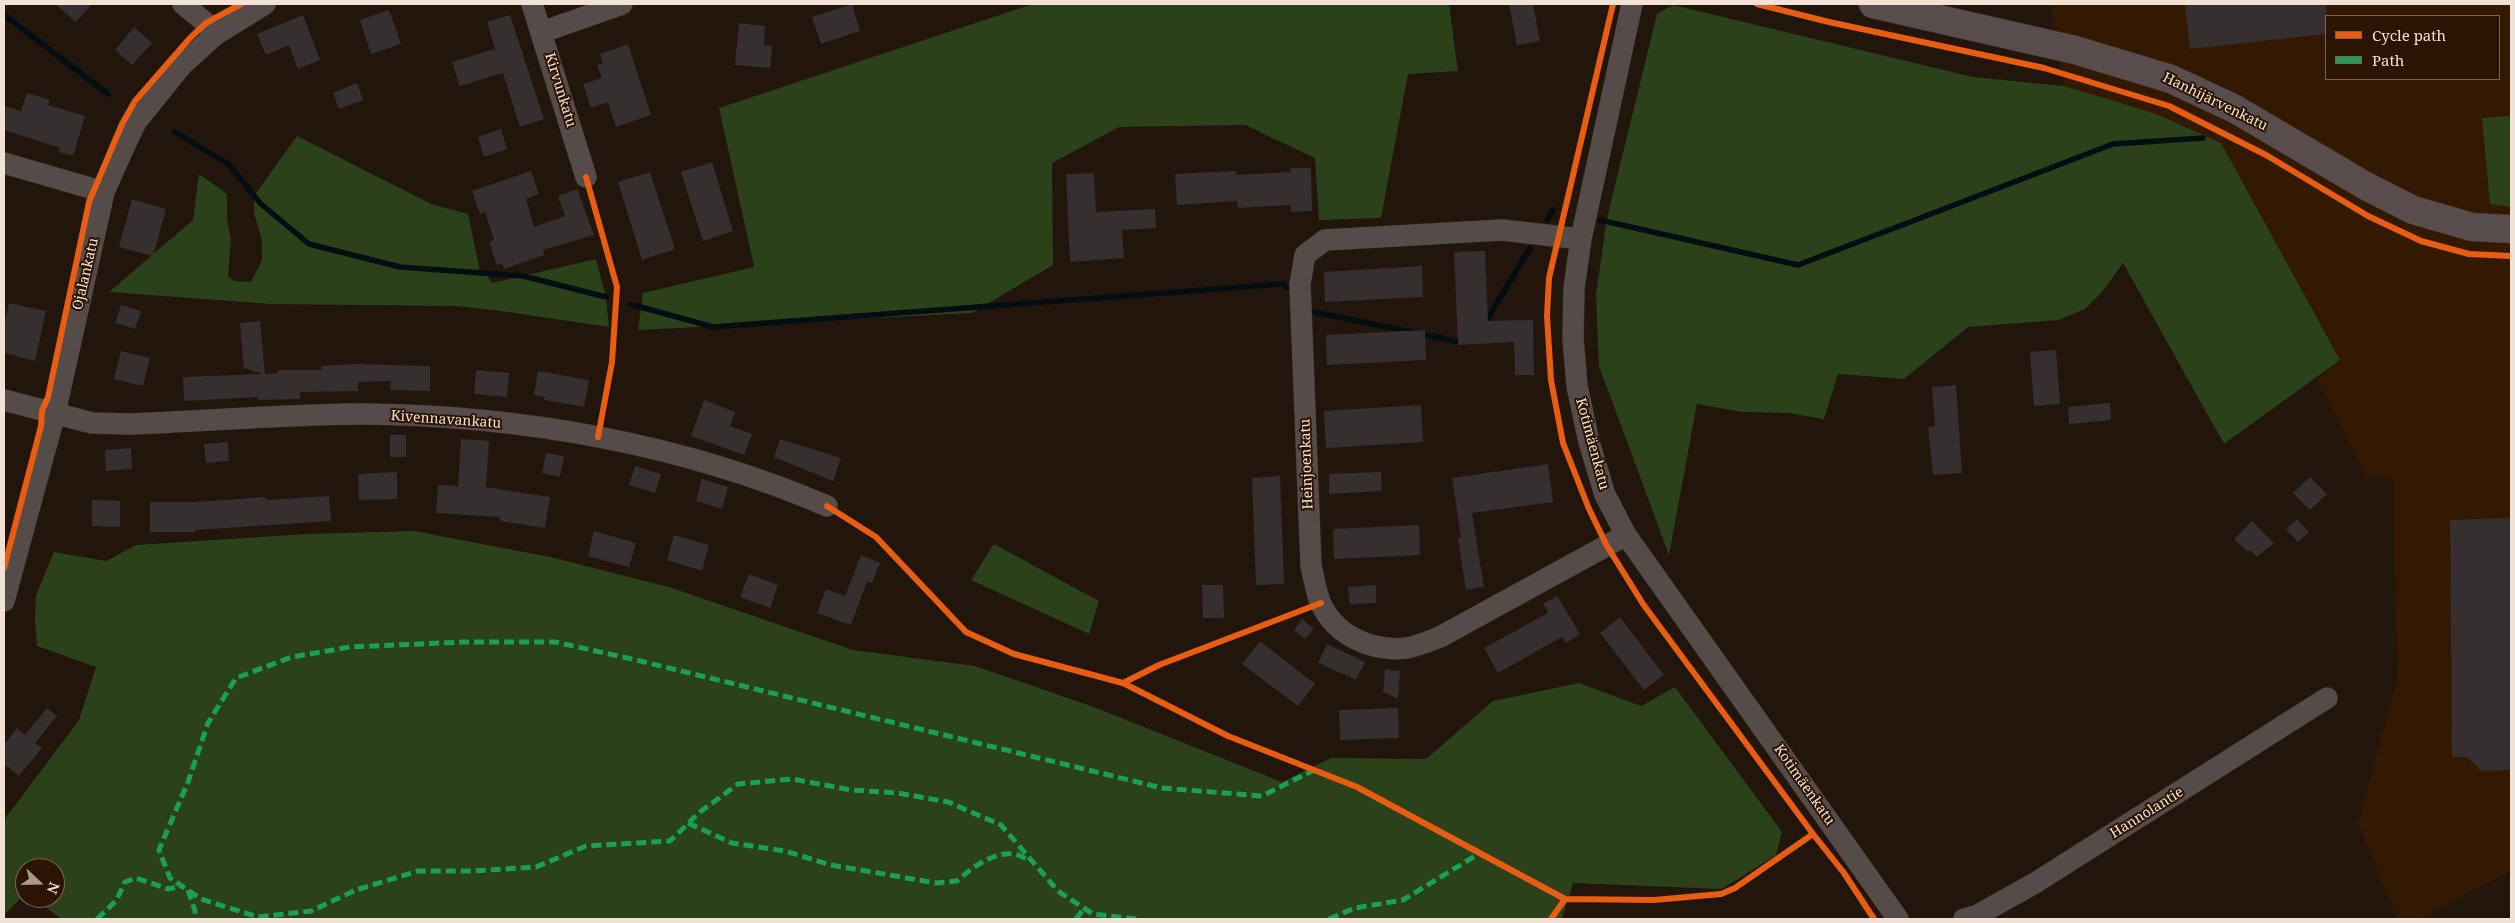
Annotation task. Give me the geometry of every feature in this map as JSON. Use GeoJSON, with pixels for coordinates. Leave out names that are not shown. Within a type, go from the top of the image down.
{"type":"FeatureCollection","features":[{"type":"Feature","properties":{"kind":"street"},"geometry":{"type":"LineString","coordinates":[[183,4],[206,23],[215,35]]}},
{"type":"Feature","properties":{"kind":"street","name":"Ojalankatu"},"geometry":{"type":"LineString","coordinates":[[4,601],[55,413],[104,192],[141,115],[182,65],[215,35],[265,4]]}},
{"type":"Feature","properties":{"kind":"street","name":"Kirvunkatu"},"geometry":{"type":"LineString","coordinates":[[532,4],[586,177]]}},
{"type":"Feature","properties":{"kind":"street"},"geometry":{"type":"LineString","coordinates":[[542,32],[622,4]]}},
{"type":"Feature","properties":{"kind":"street","name":"Kotimäenkatu"},"geometry":{"type":"LineString","coordinates":[[1632,4],[1581,239],[1574,288],[1573,328],[1577,386],[1589,442],[1605,495],[1626,535],[1898,919]]}},
{"type":"Feature","properties":{"kind":"street","name":"Hanhijärvenkatu"},"geometry":{"type":"LineString","coordinates":[[1873,4],[2075,50],[2171,79],[2235,109],[2364,185],[2413,210],[2472,227],[2511,229]]}},
{"type":"Feature","properties":{"kind":"street"},"geometry":{"type":"LineString","coordinates":[[4,163],[104,192]]}},
{"type":"Feature","properties":{"kind":"street","name":"Heinjoenkatu"},"geometry":{"type":"LineString","coordinates":[[1581,239],[1502,230],[1325,240],[1305,255],[1300,284],[1311,566],[1321,603],[1335,624],[1346,634],[1374,646],[1407,648],[1440,637],[1626,535]]}},
{"type":"Feature","properties":{"kind":"street","name":"Kivennavankatu"},"geometry":{"type":"LineString","coordinates":[[4,400],[92,423],[130,424],[366,414],[531,426],[598,437],[696,459],[786,489],[827,506]]}},
{"type":"Feature","properties":{"kind":"street","name":"Hannolantie"},"geometry":{"type":"LineString","coordinates":[[1964,919],[1976,916],[2035,883],[2327,698]]}},
{"type":"Feature","properties":{"kind":"shaded area"},"geometry":{"type":"Polygon","coordinates":[[[2050,4],[2511,4],[2511,871],[2420,919],[2397,919],[2358,823],[2397,680],[2393,477],[2366,478],[2316,379],[2340,360],[2221,143],[2154,113],[2064,86],[2050,4]]]}},
{"type":"Feature","properties":{"kind":"green space"},"geometry":{"type":"Polygon","coordinates":[[[1033,4],[1449,4],[1458,71],[1408,74],[1381,218],[1319,220],[1315,158],[1245,125],[1119,127],[1052,163],[1053,265],[972,313],[638,330],[643,293],[754,267],[719,108],[1033,4]]]}},
{"type":"Feature","properties":{"kind":"green space"},"geometry":{"type":"Polygon","coordinates":[[[1673,5],[1973,77],[2064,86],[2154,113],[2221,143],[2340,360],[2224,444],[2123,263],[2102,292],[2085,309],[2059,320],[1968,327],[1904,379],[1838,374],[1824,419],[1789,413],[1742,412],[1697,404],[1669,555],[1599,366],[1596,294],[1607,218],[1657,14],[1673,5]]]}},
{"type":"Feature","properties":{"kind":"green space"},"geometry":{"type":"Polygon","coordinates":[[[2511,116],[2511,207],[2490,204],[2482,118],[2511,116]]]}},
{"type":"Feature","properties":{"kind":"green space"},"geometry":{"type":"Polygon","coordinates":[[[297,136],[431,204],[468,214],[480,271],[485,272],[492,283],[596,259],[606,297],[609,327],[456,306],[271,304],[109,292],[193,220],[199,174],[227,194],[227,219],[231,240],[228,276],[234,281],[251,282],[262,260],[262,240],[254,213],[254,196],[297,136]]]}},
{"type":"Feature","properties":{"kind":"green space"},"geometry":{"type":"Polygon","coordinates":[[[414,531],[550,557],[669,587],[853,650],[975,666],[1094,707],[1282,782],[1331,758],[1426,759],[1493,701],[1579,683],[1641,706],[1675,687],[1782,832],[1776,855],[1722,889],[1573,883],[1562,919],[61,919],[47,908],[65,908],[65,858],[15,858],[15,904],[4,915],[4,820],[79,720],[96,667],[37,646],[36,595],[54,552],[106,561],[136,545],[308,534],[414,531]]]}},
{"type":"Feature","properties":{"kind":"green space"},"geometry":{"type":"Polygon","coordinates":[[[994,544],[1099,601],[1089,634],[971,580],[994,544]]]}},
{"type":"Feature","properties":{"kind":"building"},"geometry":{"type":"Polygon","coordinates":[[[55,4],[92,4],[76,22],[55,4]]]}},
{"type":"Feature","properties":{"kind":"building"},"geometry":{"type":"Polygon","coordinates":[[[852,4],[860,31],[821,44],[812,17],[852,4]]]}},
{"type":"Feature","properties":{"kind":"building"},"geometry":{"type":"Polygon","coordinates":[[[1509,4],[1533,4],[1540,41],[1517,45],[1509,4]]]}},
{"type":"Feature","properties":{"kind":"building"},"geometry":{"type":"Polygon","coordinates":[[[2185,4],[2326,4],[2325,34],[2190,49],[2185,4]]]}},
{"type":"Feature","properties":{"kind":"building"},"geometry":{"type":"Polygon","coordinates":[[[389,10],[401,44],[371,54],[360,20],[389,10]]]}},
{"type":"Feature","properties":{"kind":"building"},"geometry":{"type":"Polygon","coordinates":[[[303,15],[320,60],[298,69],[289,45],[266,55],[257,34],[303,15]]]}},
{"type":"Feature","properties":{"kind":"building"},"geometry":{"type":"Polygon","coordinates":[[[510,15],[544,119],[520,127],[503,73],[460,86],[452,62],[495,49],[487,22],[510,15]]]}},
{"type":"Feature","properties":{"kind":"building"},"geometry":{"type":"Polygon","coordinates":[[[739,23],[765,26],[764,45],[772,46],[770,68],[735,65],[739,23]]]}},
{"type":"Feature","properties":{"kind":"building"},"geometry":{"type":"Polygon","coordinates":[[[134,27],[152,43],[132,65],[115,50],[134,27]]]}},
{"type":"Feature","properties":{"kind":"building"},"geometry":{"type":"Polygon","coordinates":[[[628,44],[651,115],[616,127],[608,102],[591,108],[583,84],[602,78],[597,65],[603,63],[600,54],[628,44]]]}},
{"type":"Feature","properties":{"kind":"building"},"geometry":{"type":"Polygon","coordinates":[[[357,83],[363,100],[339,109],[333,93],[357,83]]]}},
{"type":"Feature","properties":{"kind":"building"},"geometry":{"type":"Polygon","coordinates":[[[27,93],[50,100],[48,105],[85,116],[73,156],[59,152],[60,148],[4,130],[4,106],[21,111],[27,93]]]}},
{"type":"Feature","properties":{"kind":"building"},"geometry":{"type":"Polygon","coordinates":[[[501,129],[507,149],[484,157],[478,137],[501,129]]]}},
{"type":"Feature","properties":{"kind":"building"},"geometry":{"type":"Polygon","coordinates":[[[712,162],[733,231],[703,241],[681,172],[712,162]]]}},
{"type":"Feature","properties":{"kind":"building"},"geometry":{"type":"Polygon","coordinates":[[[1291,168],[1311,168],[1312,211],[1291,212],[1291,205],[1238,208],[1237,201],[1177,205],[1175,174],[1236,171],[1237,175],[1291,172],[1291,168]]]}},
{"type":"Feature","properties":{"kind":"building"},"geometry":{"type":"Polygon","coordinates":[[[531,171],[539,194],[526,199],[534,227],[565,216],[558,196],[577,189],[594,235],[543,250],[544,255],[504,269],[502,263],[497,265],[489,242],[494,240],[485,212],[480,214],[472,191],[531,171]]]}},
{"type":"Feature","properties":{"kind":"building"},"geometry":{"type":"Polygon","coordinates":[[[650,172],[675,249],[642,260],[618,182],[650,172]]]}},
{"type":"Feature","properties":{"kind":"building"},"geometry":{"type":"Polygon","coordinates":[[[1094,173],[1096,212],[1155,209],[1156,228],[1122,230],[1124,258],[1070,262],[1066,174],[1094,173]]]}},
{"type":"Feature","properties":{"kind":"building"},"geometry":{"type":"Polygon","coordinates":[[[132,199],[166,209],[153,256],[119,247],[132,199]]]}},
{"type":"Feature","properties":{"kind":"building"},"geometry":{"type":"Polygon","coordinates":[[[1485,251],[1488,321],[1533,320],[1534,375],[1515,375],[1514,342],[1458,345],[1454,252],[1485,251]]]}},
{"type":"Feature","properties":{"kind":"building"},"geometry":{"type":"Polygon","coordinates":[[[1422,266],[1423,297],[1325,302],[1324,272],[1422,266]]]}},
{"type":"Feature","properties":{"kind":"building"},"geometry":{"type":"Polygon","coordinates":[[[9,303],[46,311],[35,361],[4,353],[4,326],[9,303]]]}},
{"type":"Feature","properties":{"kind":"building"},"geometry":{"type":"Polygon","coordinates":[[[121,305],[141,311],[135,329],[115,323],[121,305]]]}},
{"type":"Feature","properties":{"kind":"building"},"geometry":{"type":"Polygon","coordinates":[[[260,321],[265,374],[278,373],[278,370],[321,370],[321,366],[355,364],[430,366],[430,391],[390,390],[391,381],[358,382],[358,391],[300,392],[300,399],[258,400],[258,397],[184,401],[183,377],[263,374],[244,368],[240,323],[260,321]]]}},
{"type":"Feature","properties":{"kind":"building"},"geometry":{"type":"Polygon","coordinates":[[[1425,330],[1426,360],[1327,365],[1326,335],[1425,330]]]}},
{"type":"Feature","properties":{"kind":"building"},"geometry":{"type":"Polygon","coordinates":[[[2056,350],[2060,404],[2034,406],[2030,352],[2056,350]]]}},
{"type":"Feature","properties":{"kind":"building"},"geometry":{"type":"Polygon","coordinates":[[[121,351],[150,358],[143,386],[114,379],[121,351]]]}},
{"type":"Feature","properties":{"kind":"building"},"geometry":{"type":"Polygon","coordinates":[[[476,370],[509,373],[507,397],[474,394],[476,370]]]}},
{"type":"Feature","properties":{"kind":"building"},"geometry":{"type":"Polygon","coordinates":[[[538,371],[589,380],[584,407],[544,400],[545,397],[534,395],[538,371]]]}},
{"type":"Feature","properties":{"kind":"building"},"geometry":{"type":"Polygon","coordinates":[[[1956,385],[1962,473],[1933,475],[1928,427],[1935,426],[1932,387],[1956,385]]]}},
{"type":"Feature","properties":{"kind":"building"},"geometry":{"type":"Polygon","coordinates":[[[704,400],[735,412],[730,426],[752,434],[744,455],[691,436],[704,400]]]}},
{"type":"Feature","properties":{"kind":"building"},"geometry":{"type":"Polygon","coordinates":[[[2110,403],[2111,420],[2069,424],[2068,407],[2110,403]]]}},
{"type":"Feature","properties":{"kind":"building"},"geometry":{"type":"Polygon","coordinates":[[[1421,405],[1423,442],[1326,448],[1324,411],[1421,405]]]}},
{"type":"Feature","properties":{"kind":"building"},"geometry":{"type":"Polygon","coordinates":[[[390,435],[406,435],[406,457],[390,457],[390,435]]]}},
{"type":"Feature","properties":{"kind":"building"},"geometry":{"type":"Polygon","coordinates":[[[461,439],[489,441],[486,487],[550,497],[545,528],[500,521],[500,517],[436,513],[438,485],[458,486],[461,439]]]}},
{"type":"Feature","properties":{"kind":"building"},"geometry":{"type":"Polygon","coordinates":[[[780,439],[841,458],[833,481],[774,457],[780,439]]]}},
{"type":"Feature","properties":{"kind":"building"},"geometry":{"type":"Polygon","coordinates":[[[228,442],[229,461],[206,463],[204,444],[228,442]]]}},
{"type":"Feature","properties":{"kind":"building"},"geometry":{"type":"Polygon","coordinates":[[[131,448],[132,469],[106,471],[105,450],[131,448]]]}},
{"type":"Feature","properties":{"kind":"building"},"geometry":{"type":"Polygon","coordinates":[[[546,453],[564,456],[560,477],[542,473],[546,453]]]}},
{"type":"Feature","properties":{"kind":"building"},"geometry":{"type":"Polygon","coordinates":[[[1548,464],[1553,502],[1472,513],[1484,587],[1466,590],[1458,538],[1461,537],[1452,478],[1548,464]]]}},
{"type":"Feature","properties":{"kind":"building"},"geometry":{"type":"Polygon","coordinates":[[[635,466],[661,474],[655,493],[629,485],[635,466]]]}},
{"type":"Feature","properties":{"kind":"building"},"geometry":{"type":"Polygon","coordinates":[[[397,472],[397,499],[359,500],[358,474],[397,472]]]}},
{"type":"Feature","properties":{"kind":"building"},"geometry":{"type":"Polygon","coordinates":[[[1381,472],[1382,491],[1329,494],[1329,474],[1381,472]]]}},
{"type":"Feature","properties":{"kind":"building"},"geometry":{"type":"Polygon","coordinates":[[[1280,476],[1284,584],[1256,585],[1252,478],[1280,476]]]}},
{"type":"Feature","properties":{"kind":"building"},"geometry":{"type":"Polygon","coordinates":[[[2310,477],[2327,494],[2310,510],[2293,493],[2310,477]]]}},
{"type":"Feature","properties":{"kind":"building"},"geometry":{"type":"Polygon","coordinates":[[[702,479],[728,487],[722,509],[696,501],[702,479]]]}},
{"type":"Feature","properties":{"kind":"building"},"geometry":{"type":"Polygon","coordinates":[[[329,496],[331,521],[195,530],[195,532],[150,532],[150,502],[195,502],[266,497],[266,500],[329,496]]]}},
{"type":"Feature","properties":{"kind":"building"},"geometry":{"type":"Polygon","coordinates":[[[92,500],[120,501],[120,527],[92,526],[92,500]]]}},
{"type":"Feature","properties":{"kind":"building"},"geometry":{"type":"Polygon","coordinates":[[[2511,518],[2511,770],[2482,771],[2467,757],[2452,757],[2450,520],[2511,518]]]}},
{"type":"Feature","properties":{"kind":"building"},"geometry":{"type":"Polygon","coordinates":[[[2297,519],[2309,532],[2298,542],[2286,529],[2297,519]]]}},
{"type":"Feature","properties":{"kind":"building"},"geometry":{"type":"Polygon","coordinates":[[[2252,521],[2274,543],[2257,557],[2250,550],[2248,552],[2234,539],[2252,521]]]}},
{"type":"Feature","properties":{"kind":"building"},"geometry":{"type":"Polygon","coordinates":[[[1419,525],[1420,555],[1334,559],[1333,529],[1419,525]]]}},
{"type":"Feature","properties":{"kind":"building"},"geometry":{"type":"Polygon","coordinates":[[[594,531],[636,543],[629,567],[588,556],[594,531]]]}},
{"type":"Feature","properties":{"kind":"building"},"geometry":{"type":"Polygon","coordinates":[[[674,535],[709,545],[702,571],[667,560],[674,535]]]}},
{"type":"Feature","properties":{"kind":"building"},"geometry":{"type":"Polygon","coordinates":[[[861,555],[880,563],[872,583],[867,581],[851,625],[817,613],[826,589],[845,596],[861,555]]]}},
{"type":"Feature","properties":{"kind":"building"},"geometry":{"type":"Polygon","coordinates":[[[749,574],[778,585],[770,608],[740,597],[749,574]]]}},
{"type":"Feature","properties":{"kind":"building"},"geometry":{"type":"Polygon","coordinates":[[[1202,585],[1223,585],[1224,618],[1203,618],[1202,585]]]}},
{"type":"Feature","properties":{"kind":"building"},"geometry":{"type":"Polygon","coordinates":[[[1376,585],[1376,603],[1350,604],[1348,587],[1376,585]]]}},
{"type":"Feature","properties":{"kind":"building"},"geometry":{"type":"Polygon","coordinates":[[[1557,596],[1580,634],[1566,643],[1562,637],[1498,673],[1484,648],[1548,613],[1543,604],[1557,596]]]}},
{"type":"Feature","properties":{"kind":"building"},"geometry":{"type":"Polygon","coordinates":[[[1620,617],[1664,675],[1644,690],[1600,633],[1620,617]]]}},
{"type":"Feature","properties":{"kind":"building"},"geometry":{"type":"Polygon","coordinates":[[[1302,619],[1314,629],[1305,639],[1294,630],[1302,619]]]}},
{"type":"Feature","properties":{"kind":"building"},"geometry":{"type":"Polygon","coordinates":[[[1260,641],[1315,684],[1298,706],[1242,664],[1260,641]]]}},
{"type":"Feature","properties":{"kind":"building"},"geometry":{"type":"Polygon","coordinates":[[[1327,644],[1365,662],[1356,680],[1318,663],[1327,644]]]}},
{"type":"Feature","properties":{"kind":"building"},"geometry":{"type":"Polygon","coordinates":[[[1385,669],[1400,671],[1398,699],[1383,692],[1385,669]]]}},
{"type":"Feature","properties":{"kind":"building"},"geometry":{"type":"Polygon","coordinates":[[[47,708],[57,716],[35,743],[42,748],[19,776],[4,764],[4,745],[17,728],[25,735],[47,708]]]}},
{"type":"Feature","properties":{"kind":"building"},"geometry":{"type":"Polygon","coordinates":[[[1398,708],[1399,738],[1340,740],[1339,710],[1398,708]]]}},
{"type":"Feature","properties":{"kind":"waterway"},"geometry":{"type":"LineString","coordinates":[[4,15],[108,94]]}},
{"type":"Feature","properties":{"kind":"waterway"},"geometry":{"type":"LineString","coordinates":[[175,132],[228,164],[261,204],[309,244],[400,267],[523,276],[606,297]]}},
{"type":"Feature","properties":{"kind":"waterway"},"geometry":{"type":"LineString","coordinates":[[1600,220],[1798,265],[2113,144],[2203,138]]}},
{"type":"Feature","properties":{"kind":"waterway"},"geometry":{"type":"LineString","coordinates":[[1547,220],[1553,210]]}},
{"type":"Feature","properties":{"kind":"waterway"},"geometry":{"type":"LineString","coordinates":[[1485,323],[1530,248]]}},
{"type":"Feature","properties":{"kind":"waterway"},"geometry":{"type":"LineString","coordinates":[[630,304],[713,327],[1283,284],[1287,288]]}},
{"type":"Feature","properties":{"kind":"waterway"},"geometry":{"type":"LineString","coordinates":[[1315,312],[1463,343]]}},
{"type":"Feature","properties":{"kind":"marked path"},"geometry":{"type":"LineString","coordinates":[[1136,919],[1093,914],[1058,891],[1001,825],[948,802],[898,793],[851,790],[792,779],[738,784],[700,812],[670,841],[586,846],[536,867],[473,871],[418,871],[356,890],[311,911],[258,917],[201,899],[170,878],[159,850],[188,782],[208,723],[236,678],[292,657],[350,647],[463,642],[555,642],[1162,788],[1262,796],[1314,770]]}},
{"type":"Feature","properties":{"kind":"marked path"},"geometry":{"type":"LineString","coordinates":[[688,823],[732,843],[785,851],[831,865],[936,883],[957,881],[983,861],[999,855],[1015,854],[1030,861]]}},
{"type":"Feature","properties":{"kind":"marked path"},"geometry":{"type":"LineString","coordinates":[[1329,919],[1355,908],[1403,900],[1480,853]]}},
{"type":"Feature","properties":{"kind":"marked path"},"geometry":{"type":"LineString","coordinates":[[97,919],[116,901],[125,882],[136,878],[168,889],[182,886]]}},
{"type":"Feature","properties":{"kind":"marked path"},"geometry":{"type":"LineString","coordinates":[[188,890],[195,911],[195,919]]}},
{"type":"Feature","properties":{"kind":"marked path"},"geometry":{"type":"LineString","coordinates":[[1076,919],[1084,908]]}},
{"type":"Feature","properties":{"kind":"cycle path"},"geometry":{"type":"LineString","coordinates":[[4,568],[41,426],[42,411],[48,397],[89,202],[122,124],[135,101],[190,38],[206,23],[241,4]]}},
{"type":"Feature","properties":{"kind":"cycle path"},"geometry":{"type":"LineString","coordinates":[[1613,4],[1549,278],[1547,316],[1551,380],[1563,443],[1589,509],[1607,546],[1643,604],[1813,834]]}},
{"type":"Feature","properties":{"kind":"cycle path"},"geometry":{"type":"LineString","coordinates":[[1757,4],[1829,22],[2044,68],[2169,106],[2266,155],[2368,216],[2421,241],[2469,254],[2511,256]]}},
{"type":"Feature","properties":{"kind":"cycle path"},"geometry":{"type":"LineString","coordinates":[[586,177],[617,287],[612,362],[598,437]]}},
{"type":"Feature","properties":{"kind":"cycle path"},"geometry":{"type":"LineString","coordinates":[[827,506],[876,537],[966,632],[1014,654],[1123,683],[1228,736],[1357,787],[1565,899]]}},
{"type":"Feature","properties":{"kind":"cycle path"},"geometry":{"type":"LineString","coordinates":[[1123,683],[1159,665],[1321,603]]}},
{"type":"Feature","properties":{"kind":"cycle path"},"geometry":{"type":"LineString","coordinates":[[1551,919],[1565,899],[1654,900],[1721,894],[1735,888],[1813,834],[1844,873],[1874,919]]}}]}
